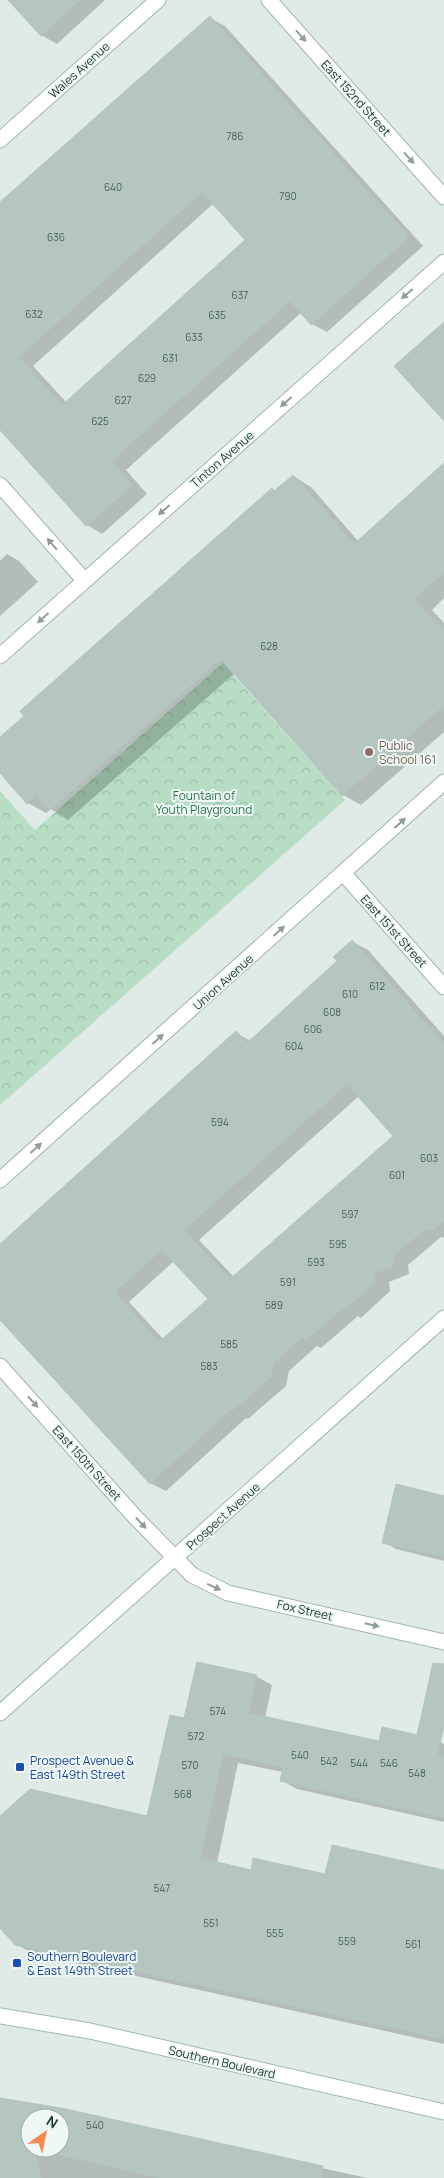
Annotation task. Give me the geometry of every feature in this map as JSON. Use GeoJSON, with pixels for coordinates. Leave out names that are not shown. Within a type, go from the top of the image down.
{"type":"FeatureCollection","features":[{"type":"Feature","properties":{"kind":"street","name":"Wales Avenue"},"geometry":{"type":"LineString","coordinates":[[0,140],[158,0]]}},
{"type":"Feature","properties":{"kind":"street","name":"East 152nd Street"},"geometry":{"type":"LineString","coordinates":[[269,0],[444,197]]}},
{"type":"Feature","properties":{"kind":"street","name":"Tinton Avenue"},"geometry":{"type":"LineString","coordinates":[[0,656],[444,262]]}},
{"type":"Feature","properties":{"kind":"street"},"geometry":{"type":"LineString","coordinates":[[0,485],[84,580]]}},
{"type":"Feature","properties":{"kind":"street","name":"Union Avenue"},"geometry":{"type":"LineString","coordinates":[[0,1180],[344,874],[444,782]]}},
{"type":"Feature","properties":{"kind":"street","name":"East 151st Street"},"geometry":{"type":"LineString","coordinates":[[344,874],[444,987]]}},
{"type":"Feature","properties":{"kind":"street","name":"Prospect Avenue"},"geometry":{"type":"LineString","coordinates":[[0,1713],[444,1318]]}},
{"type":"Feature","properties":{"kind":"street","name":"East 150th Street"},"geometry":{"type":"LineString","coordinates":[[0,1366],[175,1559]]}},
{"type":"Feature","properties":{"kind":"street","name":"Fox Street"},"geometry":{"type":"LineString","coordinates":[[175,1559],[192,1575],[228,1593],[444,1642]]}},
{"type":"Feature","properties":{"kind":"street","name":"Southern Boulevard"},"geometry":{"type":"LineString","coordinates":[[0,2016],[90,2031],[444,2112]]}},
{"type":"Feature","properties":{"kind":"green space","name":"Fountain of Youth Playground"},"geometry":{"type":"Polygon","coordinates":[[[223,663],[345,800],[0,1105],[0,791],[35,830],[223,663]]]}},
{"type":"Feature","properties":{"kind":"building"},"geometry":{"type":"Polygon","coordinates":[[[8,0],[80,0],[41,36],[8,0]]]}},
{"type":"Feature","properties":{"kind":"building"},"geometry":{"type":"Polygon","coordinates":[[[210,16],[409,237],[311,325],[290,301],[111,461],[133,485],[86,526],[0,430],[0,202],[210,16]],[[202,192],[19,357],[62,405],[245,240],[202,192]]]}},
{"type":"Feature","properties":{"kind":"building"},"geometry":{"type":"Polygon","coordinates":[[[444,322],[444,421],[394,366],[444,322]]]}},
{"type":"Feature","properties":{"kind":"building"},"geometry":{"type":"Polygon","coordinates":[[[444,463],[444,572],[414,599],[444,632],[444,705],[342,796],[221,659],[50,810],[36,796],[27,804],[0,773],[0,737],[24,716],[20,711],[272,488],[274,491],[293,475],[354,544],[444,463]]]}},
{"type":"Feature","properties":{"kind":"building"},"geometry":{"type":"Polygon","coordinates":[[[352,940],[444,1044],[444,1220],[432,1231],[425,1229],[393,1256],[394,1266],[374,1273],[375,1283],[344,1310],[342,1309],[306,1340],[301,1338],[274,1363],[271,1377],[232,1411],[230,1410],[150,1484],[0,1320],[0,1244],[236,1031],[247,1043],[337,961],[333,957],[352,940]],[[347,1084],[184,1230],[230,1279],[393,1136],[347,1084]],[[162,1250],[115,1292],[159,1342],[208,1299],[162,1250]]]}},
{"type":"Feature","properties":{"kind":"building"},"geometry":{"type":"Polygon","coordinates":[[[396,1484],[444,1496],[444,1557],[382,1543],[396,1484]]]}},
{"type":"Feature","properties":{"kind":"building"},"geometry":{"type":"Polygon","coordinates":[[[197,1662],[257,1675],[248,1713],[379,1741],[382,1727],[417,1735],[433,1663],[444,1664],[444,1727],[437,1756],[444,1757],[444,1818],[280,1781],[283,1767],[223,1754],[200,1858],[251,1870],[253,1858],[325,1874],[332,1845],[444,1870],[444,2039],[15,1945],[0,1928],[0,1816],[30,1789],[147,1816],[170,1715],[184,1718],[197,1662]]]}},
{"type":"Feature","properties":{"kind":"building"},"geometry":{"type":"Polygon","coordinates":[[[0,2098],[61,2108],[20,2108],[20,2158],[36,2158],[41,2178],[0,2178],[0,2098]]]}},
{"type":"Feature","properties":{"kind":"building"},"geometry":{"type":"Polygon","coordinates":[[[70,2110],[323,2166],[322,2178],[160,2178],[70,2157],[70,2110]]]}},
{"type":"Feature","properties":{"kind":"place","name":"Public School 161"},"geometry":{"type":"Point","coordinates":[369,752]}},
{"type":"Feature","properties":{"kind":"place","name":"Prospect Avenue & East 149th Street"},"geometry":{"type":"Point","coordinates":[20,1767]}},
{"type":"Feature","properties":{"kind":"place","name":"Southern Boulevard & East 149th Street"},"geometry":{"type":"Point","coordinates":[17,1963]}}]}
